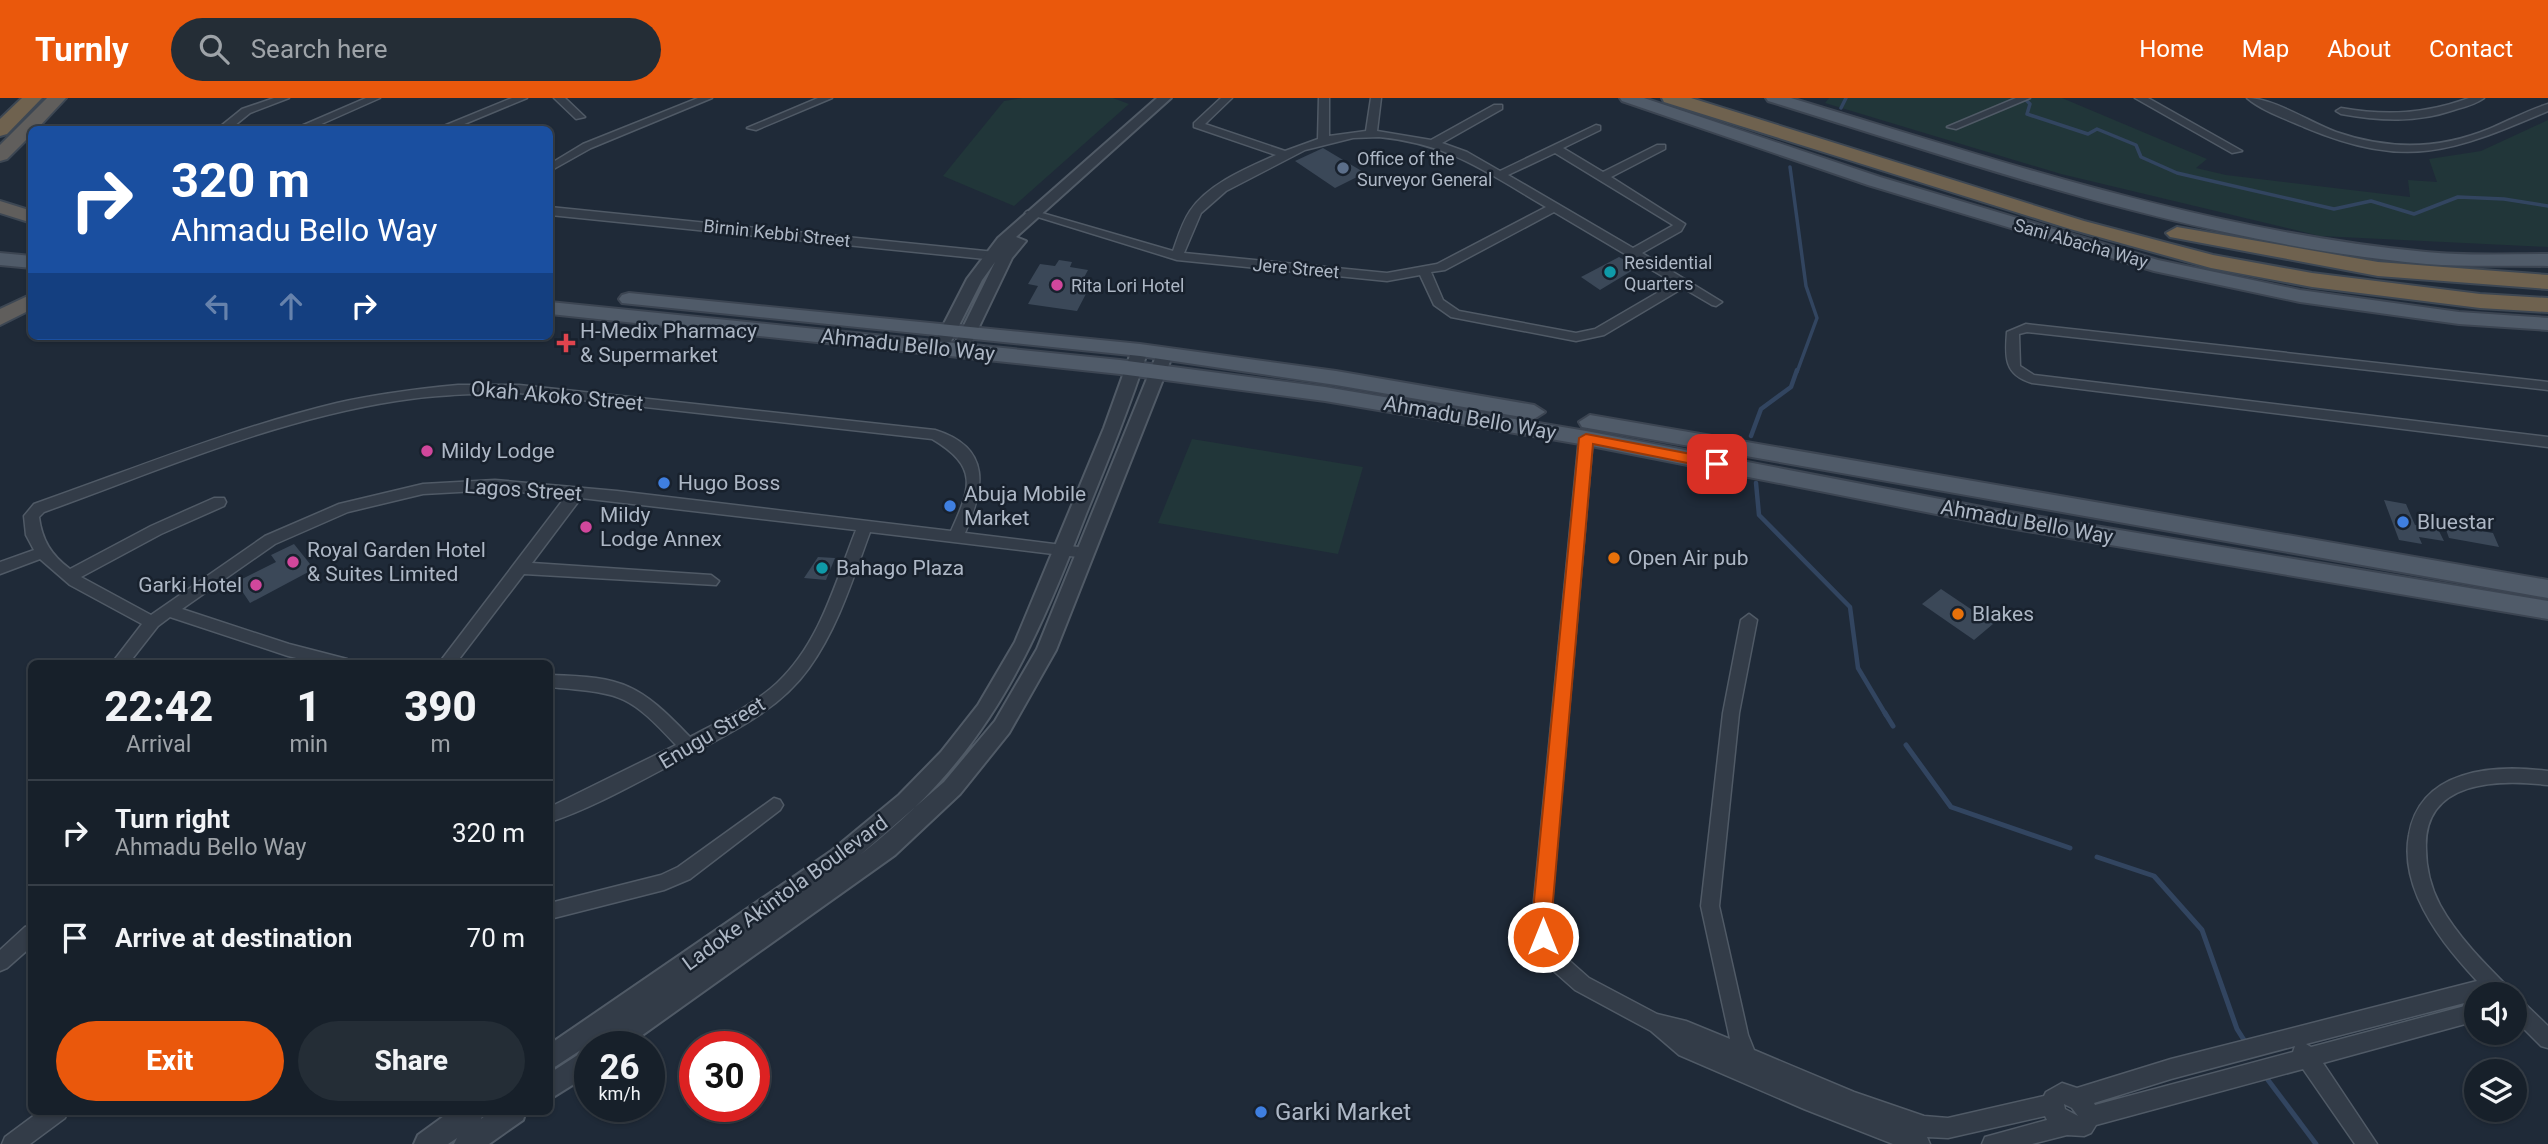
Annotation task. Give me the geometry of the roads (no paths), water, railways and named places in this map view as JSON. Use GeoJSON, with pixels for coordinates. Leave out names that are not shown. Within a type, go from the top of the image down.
{"type":"FeatureCollection","features":[{"type":"Feature","properties":{"kind":"highway"},"geometry":{"type":"LineString","coordinates":[[0,130],[45,101],[65,98]]}},
{"type":"Feature","properties":{"kind":"highway"},"geometry":{"type":"LineString","coordinates":[[1655,98],[1696,106]]}},
{"type":"Feature","properties":{"kind":"highway","name":"Sani Abacha Way"},"geometry":{"type":"LineString","coordinates":[[1671,98],[2077,225],[2211,261],[2310,269],[2378,269],[2548,282]]}},
{"type":"Feature","properties":{"kind":"highway","name":"Sani Abacha Way"},"geometry":{"type":"LineString","coordinates":[[1731,98],[2088,211],[2310,269],[2480,301],[2548,305]]}},
{"type":"Feature","properties":{"kind":"highway"},"geometry":{"type":"LineString","coordinates":[[0,155],[45,101]]}},
{"type":"Feature","properties":{"kind":"highway"},"geometry":{"type":"LineString","coordinates":[[0,207],[28,216]]}},
{"type":"Feature","properties":{"kind":"highway"},"geometry":{"type":"LineString","coordinates":[[2310,269],[2388,254]]}},
{"type":"Feature","properties":{"kind":"highway"},"geometry":{"type":"LineString","coordinates":[[2310,269],[2425,314]]}},
{"type":"Feature","properties":{"kind":"highway"},"geometry":{"type":"LineString","coordinates":[[0,317],[28,302]]}},
{"type":"Feature","properties":{"kind":"highway"},"geometry":{"type":"LineString","coordinates":[[0,326],[28,312]]}},
{"type":"Feature","properties":{"kind":"main road","name":"Sani Abacha Way"},"geometry":{"type":"LineString","coordinates":[[1628,98],[1874,181],[2154,265],[2300,296],[2425,314],[2548,324]]}},
{"type":"Feature","properties":{"kind":"main road"},"geometry":{"type":"LineString","coordinates":[[1774,98],[2088,194],[2253,233],[2427,258],[2548,260]]}},
{"type":"Feature","properties":{"kind":"main road"},"geometry":{"type":"LineString","coordinates":[[0,243],[28,246]]}},
{"type":"Feature","properties":{"kind":"main road"},"geometry":{"type":"LineString","coordinates":[[0,259],[28,262]]}},
{"type":"Feature","properties":{"kind":"main road","name":"Ahmadu Bello Way"},"geometry":{"type":"LineString","coordinates":[[553,291],[954,341],[1413,391],[2177,548],[2548,610]]}},
{"type":"Feature","properties":{"kind":"main road","name":"Ahmadu Bello Way"},"geometry":{"type":"LineString","coordinates":[[553,308],[954,341]]}},
{"type":"Feature","properties":{"kind":"main road","name":"Ahmadu Bello Way"},"geometry":{"type":"LineString","coordinates":[[1162,363],[1586,438],[1692,450]]}},
{"type":"Feature","properties":{"kind":"main road","name":"Ahmadu Bello Way"},"geometry":{"type":"LineString","coordinates":[[1843,478],[2548,589]]}},
{"type":"Feature","properties":{"kind":"street"},"geometry":{"type":"LineString","coordinates":[[226,126],[246,111],[284,98]]}},
{"type":"Feature","properties":{"kind":"street"},"geometry":{"type":"LineString","coordinates":[[308,126],[375,98]]}},
{"type":"Feature","properties":{"kind":"street"},"geometry":{"type":"LineString","coordinates":[[449,126],[522,98]]}},
{"type":"Feature","properties":{"kind":"street"},"geometry":{"type":"LineString","coordinates":[[559,98],[580,117]]}},
{"type":"Feature","properties":{"kind":"street"},"geometry":{"type":"LineString","coordinates":[[553,166],[587,146],[707,98]]}},
{"type":"Feature","properties":{"kind":"street"},"geometry":{"type":"LineString","coordinates":[[752,128],[827,98]]}},
{"type":"Feature","properties":{"kind":"street"},"geometry":{"type":"LineString","coordinates":[[954,341],[998,256],[1037,215],[1166,98]]}},
{"type":"Feature","properties":{"kind":"street"},"geometry":{"type":"LineString","coordinates":[[1037,215],[1181,98]]}},
{"type":"Feature","properties":{"kind":"street"},"geometry":{"type":"LineString","coordinates":[[1227,98],[1198,121],[1198,125],[1284,154]]}},
{"type":"Feature","properties":{"kind":"street"},"geometry":{"type":"LineString","coordinates":[[1323,139],[1324,98]]}},
{"type":"Feature","properties":{"kind":"street"},"geometry":{"type":"LineString","coordinates":[[1371,134],[1376,98]]}},
{"type":"Feature","properties":{"kind":"street"},"geometry":{"type":"LineString","coordinates":[[2140,98],[2236,150]]}},
{"type":"Feature","properties":{"kind":"street"},"geometry":{"type":"LineString","coordinates":[[2252,98],[2331,135],[2379,145],[2413,148],[2443,146],[2462,141],[2548,107]]}},
{"type":"Feature","properties":{"kind":"street"},"geometry":{"type":"LineString","coordinates":[[2341,111],[2387,119],[2433,116],[2479,98]]}},
{"type":"Feature","properties":{"kind":"street"},"geometry":{"type":"LineString","coordinates":[[1952,127],[2020,100]]}},
{"type":"Feature","properties":{"kind":"street"},"geometry":{"type":"LineString","coordinates":[[1435,142],[1499,107]]}},
{"type":"Feature","properties":{"kind":"street"},"geometry":{"type":"LineString","coordinates":[[2363,113],[2405,113],[2418,117]]}},
{"type":"Feature","properties":{"kind":"street"},"geometry":{"type":"LineString","coordinates":[[465,120],[471,126]]}},
{"type":"Feature","properties":{"kind":"street"},"geometry":{"type":"LineString","coordinates":[[1500,175],[1596,128]]}},
{"type":"Feature","properties":{"kind":"street"},"geometry":{"type":"LineString","coordinates":[[1177,256],[1193,216],[1209,197],[1284,154],[1323,139],[1371,134],[1435,142],[1500,175],[1716,302]]}},
{"type":"Feature","properties":{"kind":"street"},"geometry":{"type":"LineString","coordinates":[[1604,176],[1661,147]]}},
{"type":"Feature","properties":{"kind":"street"},"geometry":{"type":"LineString","coordinates":[[1555,148],[1679,224],[1677,228],[1632,254]]}},
{"type":"Feature","properties":{"kind":"street","name":"Jere Street"},"geometry":{"type":"LineString","coordinates":[[1037,215],[1177,256],[1387,276],[1425,272],[1553,208]]}},
{"type":"Feature","properties":{"kind":"street","name":"Birnin Kebbi Street"},"geometry":{"type":"LineString","coordinates":[[553,211],[998,256]]}},
{"type":"Feature","properties":{"kind":"street"},"geometry":{"type":"LineString","coordinates":[[954,341],[998,256]]}},
{"type":"Feature","properties":{"kind":"street"},"geometry":{"type":"LineString","coordinates":[[1425,272],[1438,302],[1455,314],[1576,337],[1600,332],[1682,283]]}},
{"type":"Feature","properties":{"kind":"street"},"geometry":{"type":"LineString","coordinates":[[2548,386],[2026,328],[2013,332],[2012,366],[2016,372],[2032,379],[2548,442]]}},
{"type":"Feature","properties":{"kind":"street","name":"Ladoke Akintola Boulevard"},"geometry":{"type":"LineString","coordinates":[[553,1056],[838,859],[904,805],[978,720],[1002,684],[1062,551],[1137,360]]}},
{"type":"Feature","properties":{"kind":"street","name":"Ladoke Akintola Boulevard"},"geometry":{"type":"LineString","coordinates":[[629,1031],[887,848],[952,788],[1002,727],[1027,689],[1086,554],[1162,363]]}},
{"type":"Feature","properties":{"kind":"street","name":"Okah Akoko Street"},"geometry":{"type":"LineString","coordinates":[[41,553],[31,516],[52,503],[312,411],[393,395],[469,387],[519,389],[935,435],[966,454],[975,470],[976,487],[956,537]]}},
{"type":"Feature","properties":{"kind":"street"},"geometry":{"type":"LineString","coordinates":[[1586,438],[1543,901],[1543,937],[1556,961],[1582,984],[1654,1023],[1686,1048],[1920,1144]]}},
{"type":"Feature","properties":{"kind":"street","name":"Lagos Street"},"geometry":{"type":"LineString","coordinates":[[122,660],[152,622],[166,610],[270,540],[344,508],[382,496],[461,485],[577,493],[1086,554]]}},
{"type":"Feature","properties":{"kind":"street"},"geometry":{"type":"LineString","coordinates":[[449,660],[577,493]]}},
{"type":"Feature","properties":{"kind":"street"},"geometry":{"type":"LineString","coordinates":[[70,576],[156,530],[219,502]]}},
{"type":"Feature","properties":{"kind":"street","name":"Enugu Street"},"geometry":{"type":"LineString","coordinates":[[553,814],[639,776],[751,712],[777,692],[804,663],[827,620],[865,527]]}},
{"type":"Feature","properties":{"kind":"street"},"geometry":{"type":"LineString","coordinates":[[0,568],[41,553],[101,597],[152,622]]}},
{"type":"Feature","properties":{"kind":"street"},"geometry":{"type":"LineString","coordinates":[[519,568],[711,581]]}},
{"type":"Feature","properties":{"kind":"street"},"geometry":{"type":"LineString","coordinates":[[166,610],[288,650],[329,660]]}},
{"type":"Feature","properties":{"kind":"street"},"geometry":{"type":"LineString","coordinates":[[1749,620],[1731,713],[1710,906],[1738,1035],[1755,1077]]}},
{"type":"Feature","properties":{"kind":"street"},"geometry":{"type":"LineString","coordinates":[[553,681],[607,686],[628,692],[646,705],[689,747]]}},
{"type":"Feature","properties":{"kind":"street"},"geometry":{"type":"LineString","coordinates":[[2491,982],[2455,942],[2433,910],[2418,875],[2415,845],[2420,821],[2432,802],[2452,786],[2474,779],[2548,778]]}},
{"type":"Feature","properties":{"kind":"street"},"geometry":{"type":"LineString","coordinates":[[553,910],[630,893],[684,873],[774,805]]}},
{"type":"Feature","properties":{"kind":"street"},"geometry":{"type":"LineString","coordinates":[[0,962],[28,937]]}},
{"type":"Feature","properties":{"kind":"street"},"geometry":{"type":"LineString","coordinates":[[2077,1098],[2171,1069],[2464,998]]}},
{"type":"Feature","properties":{"kind":"street"},"geometry":{"type":"LineString","coordinates":[[1992,1144],[2066,1125],[2084,1126],[2089,1117],[2464,1015]]}},
{"type":"Feature","properties":{"kind":"street"},"geometry":{"type":"LineString","coordinates":[[2527,1019],[2548,1040]]}},
{"type":"Feature","properties":{"kind":"street"},"geometry":{"type":"LineString","coordinates":[[1654,1023],[1686,1030],[1852,1102],[1924,1126],[1948,1128],[2052,1104]]}},
{"type":"Feature","properties":{"kind":"street"},"geometry":{"type":"LineString","coordinates":[[2294,1038],[2367,1144]]}},
{"type":"Feature","properties":{"kind":"street"},"geometry":{"type":"LineString","coordinates":[[553,1085],[574,1070]]}},
{"type":"Feature","properties":{"kind":"street"},"geometry":{"type":"LineString","coordinates":[[2066,1125],[2055,1115],[2052,1104],[2056,1095],[2062,1093],[2077,1098],[2084,1103],[2089,1117]]}},
{"type":"Feature","properties":{"kind":"street"},"geometry":{"type":"LineString","coordinates":[[12,1144],[49,1115]]}},
{"type":"Feature","properties":{"kind":"street"},"geometry":{"type":"LineString","coordinates":[[427,1144],[480,1132],[508,1115]]}},
{"type":"Feature","properties":{"kind":"waterway"},"geometry":{"type":"LineString","coordinates":[[1841,108],[1846,98]]}},
{"type":"Feature","properties":{"kind":"waterway"},"geometry":{"type":"LineString","coordinates":[[2024,98],[2030,104],[2027,114],[2088,134],[2097,129],[2136,145],[2141,157],[2177,173],[2334,209],[2371,201],[2414,214],[2458,197],[2504,199],[2548,206]]}},
{"type":"Feature","properties":{"kind":"waterway"},"geometry":{"type":"LineString","coordinates":[[1790,167],[1806,286],[1817,318],[1797,372]]}},
{"type":"Feature","properties":{"kind":"waterway"},"geometry":{"type":"LineString","coordinates":[[1751,436],[1761,409],[1791,387],[1797,370]]}},
{"type":"Feature","properties":{"kind":"waterway"},"geometry":{"type":"LineString","coordinates":[[1756,483],[1759,515],[1850,607],[1858,668],[1886,715]]}},
{"type":"Feature","properties":{"kind":"waterway"},"geometry":{"type":"LineString","coordinates":[[1885,713],[1893,726]]}},
{"type":"Feature","properties":{"kind":"waterway"},"geometry":{"type":"LineString","coordinates":[[1906,745],[1951,807],[2070,848]]}},
{"type":"Feature","properties":{"kind":"waterway"},"geometry":{"type":"LineString","coordinates":[[2097,857],[2154,876],[2202,930],[2237,1029],[2244,1040]]}},
{"type":"Feature","properties":{"kind":"waterway"},"geometry":{"type":"LineString","coordinates":[[2268,1080],[2316,1144]]}},
{"type":"Feature","properties":{"kind":"place","name":"Office of the Surveyor General"},"geometry":{"type":"Point","coordinates":[1343,168]}},
{"type":"Feature","properties":{"kind":"place","name":"Residential Quarters"},"geometry":{"type":"Point","coordinates":[1610,272]}},
{"type":"Feature","properties":{"kind":"place","name":"Rita Lori Hotel"},"geometry":{"type":"Point","coordinates":[1057,285]}},
{"type":"Feature","properties":{"kind":"place","name":"H-Medix Pharmacy & Supermarket"},"geometry":{"type":"Point","coordinates":[566,343]}},
{"type":"Feature","properties":{"kind":"place","name":"Mildy Lodge"},"geometry":{"type":"Point","coordinates":[427,451]}},
{"type":"Feature","properties":{"kind":"place","name":"Hugo Boss"},"geometry":{"type":"Point","coordinates":[664,483]}},
{"type":"Feature","properties":{"kind":"place","name":"Abuja Mobile Market"},"geometry":{"type":"Point","coordinates":[950,506]}},
{"type":"Feature","properties":{"kind":"place","name":"Bluestar"},"geometry":{"type":"Point","coordinates":[2403,522]}},
{"type":"Feature","properties":{"kind":"place","name":"Mildy Lodge Annex"},"geometry":{"type":"Point","coordinates":[586,527]}},
{"type":"Feature","properties":{"kind":"place","name":"Open Air pub"},"geometry":{"type":"Point","coordinates":[1614,558]}},
{"type":"Feature","properties":{"kind":"place","name":"Royal Garden Hotel & Suites Limited"},"geometry":{"type":"Point","coordinates":[293,562]}},
{"type":"Feature","properties":{"kind":"place","name":"Bahago Plaza"},"geometry":{"type":"Point","coordinates":[822,568]}},
{"type":"Feature","properties":{"kind":"place","name":"Garki Hotel"},"geometry":{"type":"Point","coordinates":[256,585]}},
{"type":"Feature","properties":{"kind":"place","name":"Blakes"},"geometry":{"type":"Point","coordinates":[1958,614]}},
{"type":"Feature","properties":{"kind":"place","name":"Garki Market"},"geometry":{"type":"Point","coordinates":[1261,1112]}}]}
